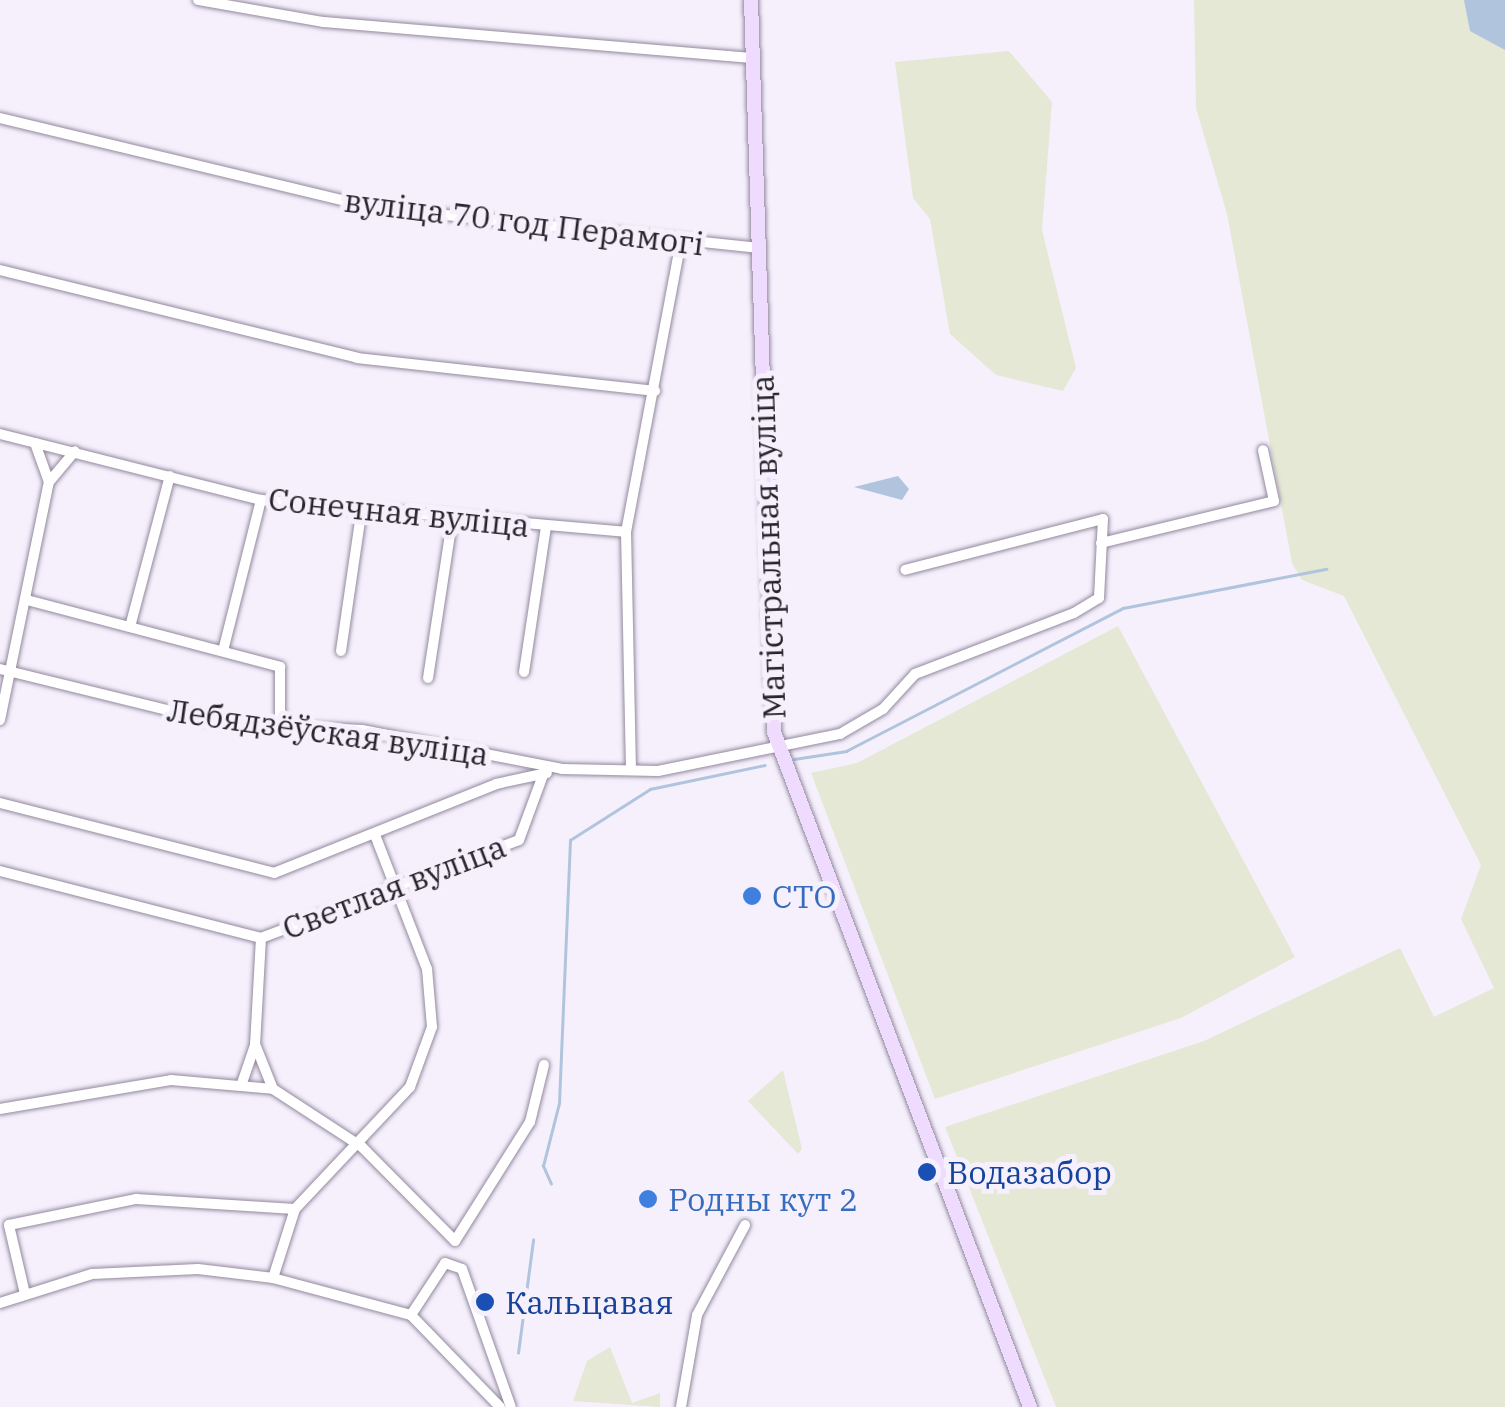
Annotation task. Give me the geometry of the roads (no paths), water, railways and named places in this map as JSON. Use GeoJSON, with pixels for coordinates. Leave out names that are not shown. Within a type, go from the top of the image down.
{"type":"FeatureCollection","features":[{"type":"Feature","properties":{"kind":"main road","name":"Магістральная вуліца"},"geometry":{"type":"LineString","coordinates":[[751,0],[777,744],[1030,1407]]}},
{"type":"Feature","properties":{"kind":"street"},"geometry":{"type":"LineString","coordinates":[[198,0],[342,24],[752,58]]}},
{"type":"Feature","properties":{"kind":"street","name":"вуліца 70 год Перамогі"},"geometry":{"type":"LineString","coordinates":[[0,118],[370,207],[680,246],[757,248]]}},
{"type":"Feature","properties":{"kind":"street"},"geometry":{"type":"LineString","coordinates":[[630,770],[626,532],[680,246]]}},
{"type":"Feature","properties":{"kind":"street"},"geometry":{"type":"LineString","coordinates":[[0,270],[356,358],[655,391]]}},
{"type":"Feature","properties":{"kind":"street","name":"Сонечная вуліца"},"geometry":{"type":"LineString","coordinates":[[0,434],[262,500],[361,514],[626,532]]}},
{"type":"Feature","properties":{"kind":"street"},"geometry":{"type":"LineString","coordinates":[[35,442],[49,482]]}},
{"type":"Feature","properties":{"kind":"street"},"geometry":{"type":"LineString","coordinates":[[905,570],[1103,519],[1102,544],[1274,501],[1264,450]]}},
{"type":"Feature","properties":{"kind":"street"},"geometry":{"type":"LineString","coordinates":[[0,720],[6,670],[26,600],[49,482],[75,451]]}},
{"type":"Feature","properties":{"kind":"street"},"geometry":{"type":"LineString","coordinates":[[130,628],[170,476]]}},
{"type":"Feature","properties":{"kind":"street"},"geometry":{"type":"LineString","coordinates":[[223,651],[262,500]]}},
{"type":"Feature","properties":{"kind":"street"},"geometry":{"type":"LineString","coordinates":[[341,651],[361,514]]}},
{"type":"Feature","properties":{"kind":"street"},"geometry":{"type":"LineString","coordinates":[[428,678],[452,521]]}},
{"type":"Feature","properties":{"kind":"street"},"geometry":{"type":"LineString","coordinates":[[524,672],[546,526]]}},
{"type":"Feature","properties":{"kind":"street","name":"Лебядзёўская вуліца"},"geometry":{"type":"LineString","coordinates":[[6,670],[220,723],[362,730],[562,769],[630,770],[840,734],[883,710],[915,674],[1099,598],[1102,544]]}},
{"type":"Feature","properties":{"kind":"street"},"geometry":{"type":"LineString","coordinates":[[26,600],[286,671],[280,715],[294,728]]}},
{"type":"Feature","properties":{"kind":"street"},"geometry":{"type":"LineString","coordinates":[[520,761],[520,777]]}},
{"type":"Feature","properties":{"kind":"street"},"geometry":{"type":"LineString","coordinates":[[0,803],[274,873],[520,777],[562,769]]}},
{"type":"Feature","properties":{"kind":"street","name":"Светлая вуліца"},"geometry":{"type":"LineString","coordinates":[[0,871],[261,938],[395,892],[519,840],[543,774]]}},
{"type":"Feature","properties":{"kind":"street"},"geometry":{"type":"LineString","coordinates":[[273,1278],[294,1209],[362,1147],[410,1088],[432,1027],[427,969],[375,836]]}},
{"type":"Feature","properties":{"kind":"street","name":"Светлая вуліца"},"geometry":{"type":"LineString","coordinates":[[241,1086],[256,1044],[261,938]]}},
{"type":"Feature","properties":{"kind":"street","name":"Светлая вуліца"},"geometry":{"type":"LineString","coordinates":[[256,1044],[273,1090]]}},
{"type":"Feature","properties":{"kind":"street"},"geometry":{"type":"LineString","coordinates":[[456,1241],[530,1122],[544,1065]]}},
{"type":"Feature","properties":{"kind":"street"},"geometry":{"type":"LineString","coordinates":[[0,1110],[170,1080],[273,1090],[362,1147],[456,1241],[459,1264],[512,1407]]}},
{"type":"Feature","properties":{"kind":"street"},"geometry":{"type":"LineString","coordinates":[[25,1294],[9,1225],[152,1198],[294,1209]]}},
{"type":"Feature","properties":{"kind":"street"},"geometry":{"type":"LineString","coordinates":[[681,1407],[697,1315],[744,1224]]}},
{"type":"Feature","properties":{"kind":"street"},"geometry":{"type":"LineString","coordinates":[[411,1315],[436,1270],[459,1264]]}},
{"type":"Feature","properties":{"kind":"street"},"geometry":{"type":"LineString","coordinates":[[0,1303],[25,1294],[152,1269],[273,1278],[411,1315],[500,1407]]}},
{"type":"Feature","properties":{"kind":"water"},"geometry":{"type":"Polygon","coordinates":[[[1464,0],[1505,0],[1505,50],[1470,31],[1464,0]]]}},
{"type":"Feature","properties":{"kind":"water"},"geometry":{"type":"Polygon","coordinates":[[[898,476],[909,489],[902,500],[854,487],[898,476]]]}},
{"type":"Feature","properties":{"kind":"waterway"},"geometry":{"type":"LineString","coordinates":[[794,759],[846,751],[1123,608],[1326,569]]}},
{"type":"Feature","properties":{"kind":"waterway"},"geometry":{"type":"LineString","coordinates":[[551,1184],[543,1166],[559,1103],[570,840],[650,789],[765,765]]}},
{"type":"Feature","properties":{"kind":"waterway"},"geometry":{"type":"LineString","coordinates":[[518,1353],[533,1240]]}},
{"type":"Feature","properties":{"kind":"place","name":"СТО"},"geometry":{"type":"Point","coordinates":[752,896]}},
{"type":"Feature","properties":{"kind":"place","name":"Водазабор"},"geometry":{"type":"Point","coordinates":[927,1172]}},
{"type":"Feature","properties":{"kind":"place","name":"Родны кут 2"},"geometry":{"type":"Point","coordinates":[648,1199]}},
{"type":"Feature","properties":{"kind":"place","name":"Кальцавая"},"geometry":{"type":"Point","coordinates":[485,1302]}}]}
